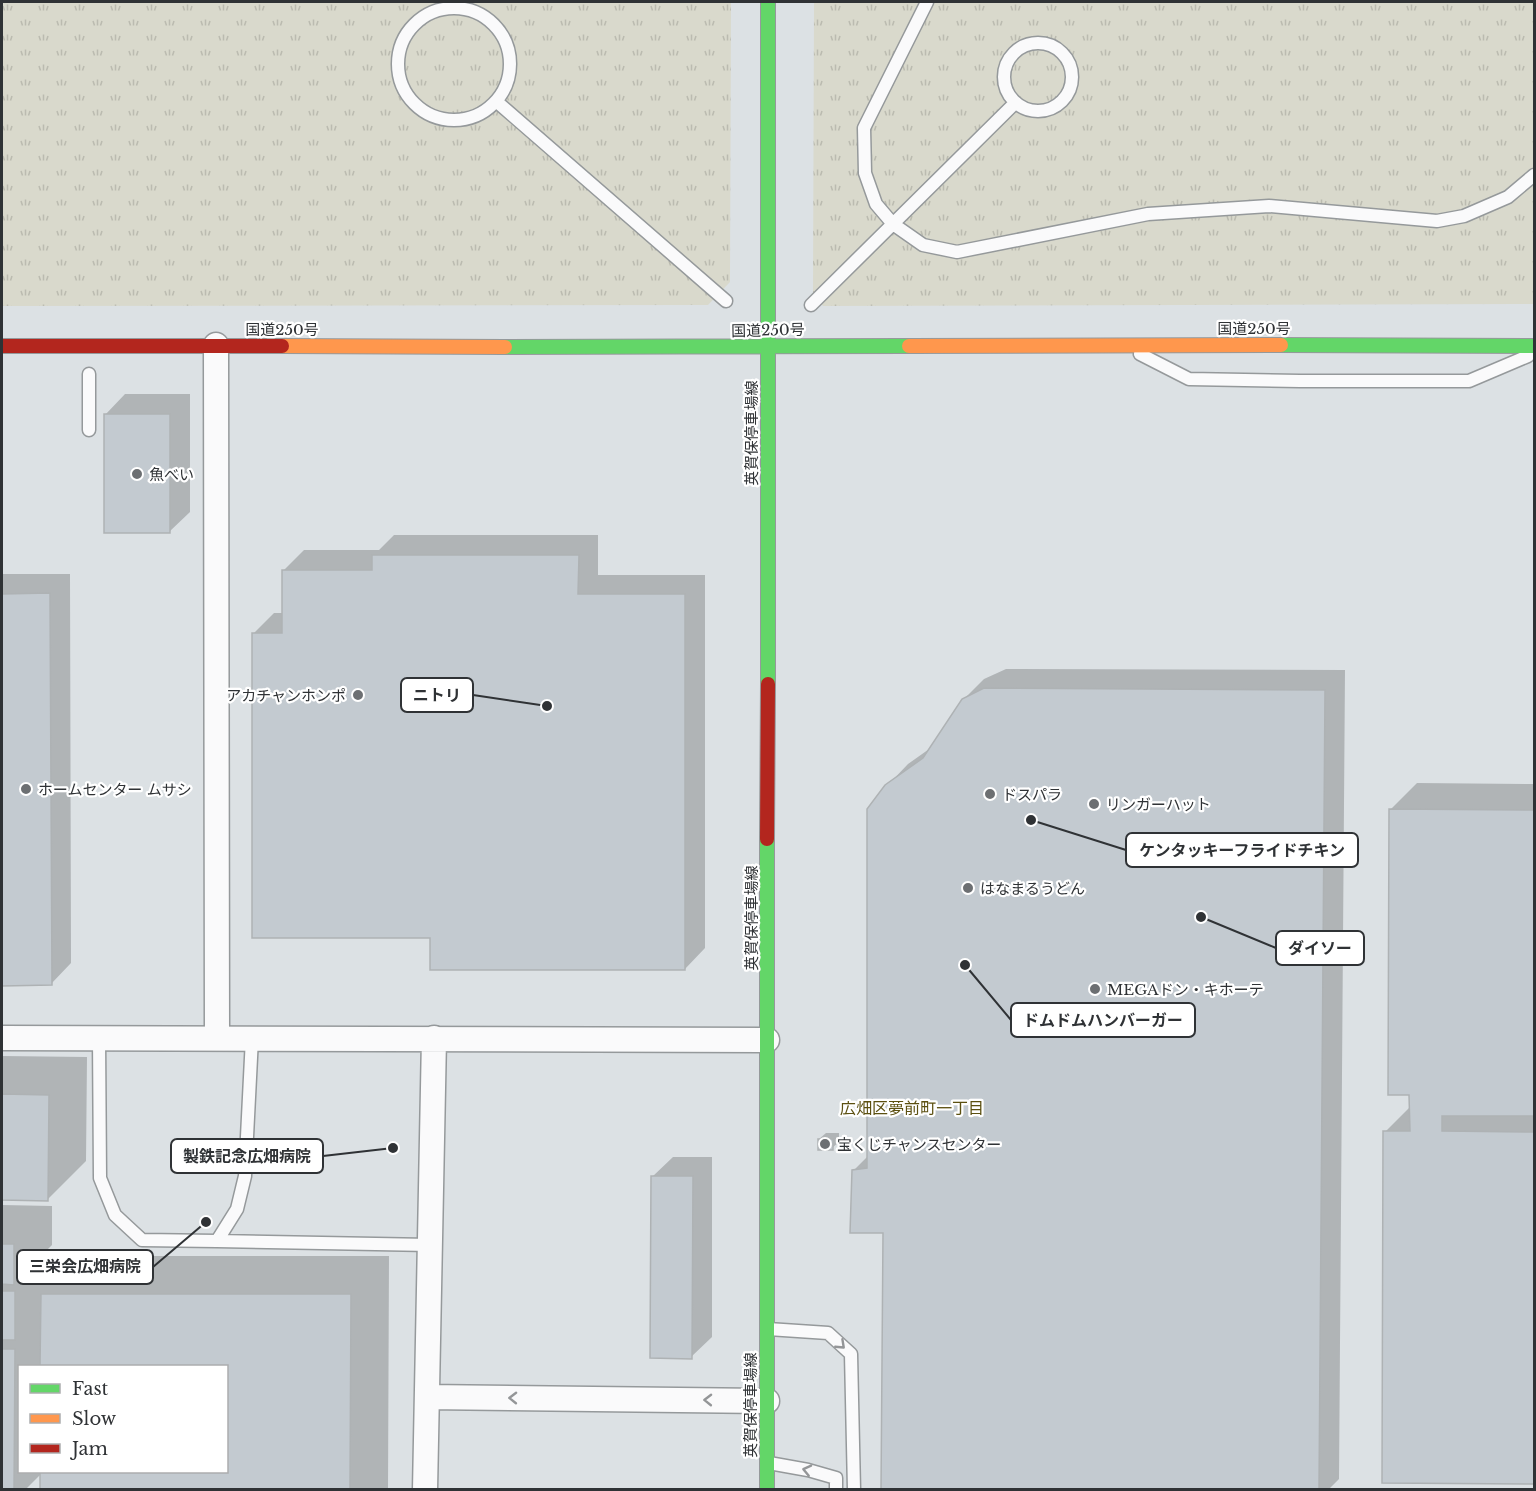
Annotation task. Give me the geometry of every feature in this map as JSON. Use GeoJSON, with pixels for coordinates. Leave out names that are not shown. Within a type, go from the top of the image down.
{"type":"FeatureCollection","features":[{"type":"Feature","properties":{"kind":"main road","name":"英賀保停車場線"},"geometry":{"type":"LineString","coordinates":[[767,1490],[768,2]]}},
{"type":"Feature","properties":{"kind":"main road","name":"国道250号"},"geometry":{"type":"LineString","coordinates":[[2,346],[768,348],[1121,344],[1534,346]]}},
{"type":"Feature","properties":{"kind":"street"},"geometry":{"type":"LineString","coordinates":[[216,345],[217,1038]]}},
{"type":"Feature","properties":{"kind":"street"},"geometry":{"type":"LineString","coordinates":[[2,1038],[767,1040]]}},
{"type":"Feature","properties":{"kind":"street"},"geometry":{"type":"LineString","coordinates":[[425,1490],[434,1038]]}},
{"type":"Feature","properties":{"kind":"street"},"geometry":{"type":"LineString","coordinates":[[427,1397],[767,1401]]}},
{"type":"Feature","properties":{"kind":"lane"},"geometry":{"type":"LineString","coordinates":[[927,2],[864,128],[865,173],[876,204],[893,224],[923,245],[957,252],[1148,214],[1269,206],[1437,221],[1464,216],[1508,196],[1534,175]]}},
{"type":"Feature","properties":{"kind":"lane"},"geometry":{"type":"LineString","coordinates":[[457,8],[475,12],[490,21],[502,34],[509,51],[510,69],[506,86],[496,102],[481,114],[463,120],[444,120],[426,114],[411,102],[401,85],[397,66],[400,48],[408,31],[422,18],[439,10],[457,8]]}},
{"type":"Feature","properties":{"kind":"lane"},"geometry":{"type":"LineString","coordinates":[[1039,43],[1051,45],[1062,51],[1069,60],[1073,72],[1068,95],[1060,104],[1049,110],[1038,112],[1026,110],[1015,103],[1008,94],[1004,82],[1004,70],[1009,59],[1017,50],[1027,44],[1039,43]]}},
{"type":"Feature","properties":{"kind":"lane"},"geometry":{"type":"LineString","coordinates":[[496,102],[726,301]]}},
{"type":"Feature","properties":{"kind":"lane"},"geometry":{"type":"LineString","coordinates":[[811,305],[1015,103]]}},
{"type":"Feature","properties":{"kind":"lane"},"geometry":{"type":"LineString","coordinates":[[1121,344],[1189,380],[1469,381],[1534,353]]}},
{"type":"Feature","properties":{"kind":"lane"},"geometry":{"type":"LineString","coordinates":[[89,374],[89,430]]}},
{"type":"Feature","properties":{"kind":"lane"},"geometry":{"type":"LineString","coordinates":[[99,1038],[100,1178],[115,1215],[142,1240],[430,1245]]}},
{"type":"Feature","properties":{"kind":"lane"},"geometry":{"type":"LineString","coordinates":[[217,1241],[237,1209],[245,1176],[252,1038]]}},
{"type":"Feature","properties":{"kind":"lane"},"geometry":{"type":"LineString","coordinates":[[767,1329],[828,1333],[851,1354],[854,1490]]}},
{"type":"Feature","properties":{"kind":"lane"},"geometry":{"type":"LineString","coordinates":[[767,1463],[808,1470],[836,1478],[836,1490]]}},
{"type":"Feature","properties":{"kind":"green space"},"geometry":{"type":"Polygon","coordinates":[[[2,2],[731,2],[730,282],[708,305],[2,306],[2,2]]]}},
{"type":"Feature","properties":{"kind":"green space"},"geometry":{"type":"Polygon","coordinates":[[[814,2],[1534,2],[1534,304],[823,306],[813,294],[814,2]]]}},
{"type":"Feature","properties":{"kind":"building","name":"魚べい"},"geometry":{"type":"Polygon","coordinates":[[[104,414],[170,414],[170,533],[104,533],[104,414]]]}},
{"type":"Feature","properties":{"kind":"building"},"geometry":{"type":"Polygon","coordinates":[[[372,555],[579,555],[578,594],[685,594],[685,970],[430,970],[430,938],[252,938],[252,633],[282,633],[282,570],[372,570],[372,555]]]}},
{"type":"Feature","properties":{"kind":"building","name":"ホームセンター ムサシ"},"geometry":{"type":"Polygon","coordinates":[[[50,593],[52,985],[2,986],[2,594],[50,593]]]}},
{"type":"Feature","properties":{"kind":"building","name":"MEGAドン・キホーテ"},"geometry":{"type":"Polygon","coordinates":[[[984,688],[1325,690],[1319,1490],[881,1490],[883,1233],[850,1233],[852,1170],[867,1168],[867,809],[885,785],[923,758],[962,699],[984,688]]]}},
{"type":"Feature","properties":{"kind":"building"},"geometry":{"type":"Polygon","coordinates":[[[1389,809],[1534,810],[1534,1116],[1442,1116],[1442,1131],[1534,1132],[1534,1484],[1382,1483],[1383,1131],[1410,1131],[1409,1095],[1388,1095],[1389,809]]]}},
{"type":"Feature","properties":{"kind":"building"},"geometry":{"type":"Polygon","coordinates":[[[2,1094],[49,1095],[48,1201],[2,1200],[2,1094]]]}},
{"type":"Feature","properties":{"kind":"building"},"geometry":{"type":"Polygon","coordinates":[[[818,1139],[833,1139],[833,1150],[818,1150],[818,1139]]]}},
{"type":"Feature","properties":{"kind":"building"},"geometry":{"type":"Polygon","coordinates":[[[651,1176],[693,1176],[692,1359],[650,1358],[651,1176]]]}},
{"type":"Feature","properties":{"kind":"building"},"geometry":{"type":"Polygon","coordinates":[[[2,1244],[14,1244],[14,1285],[2,1284],[2,1244]]]}},
{"type":"Feature","properties":{"kind":"building"},"geometry":{"type":"Polygon","coordinates":[[[2,1291],[15,1291],[15,1340],[2,1340],[2,1291]]]}},
{"type":"Feature","properties":{"kind":"building"},"geometry":{"type":"Polygon","coordinates":[[[41,1294],[351,1294],[350,1490],[40,1490],[40,1473],[228,1473],[228,1365],[40,1365],[41,1294]]]}},
{"type":"Feature","properties":{"kind":"building"},"geometry":{"type":"Polygon","coordinates":[[[2,1349],[15,1349],[14,1490],[2,1490],[2,1349]]]}},
{"type":"Feature","properties":{"kind":"traffic: fast"},"geometry":{"type":"LineString","coordinates":[[768,2],[768,684]]}},
{"type":"Feature","properties":{"kind":"traffic: fast"},"geometry":{"type":"LineString","coordinates":[[1281,345],[1534,346]]}},
{"type":"Feature","properties":{"kind":"traffic: fast"},"geometry":{"type":"LineString","coordinates":[[505,347],[909,346]]}},
{"type":"Feature","properties":{"kind":"traffic: fast"},"geometry":{"type":"LineString","coordinates":[[767,839],[767,1490]]}},
{"type":"Feature","properties":{"kind":"traffic: slow"},"geometry":{"type":"LineString","coordinates":[[909,346],[1281,345]]}},
{"type":"Feature","properties":{"kind":"traffic: slow"},"geometry":{"type":"LineString","coordinates":[[282,346],[505,347]]}},
{"type":"Feature","properties":{"kind":"traffic: jam"},"geometry":{"type":"LineString","coordinates":[[2,346],[282,346]]}},
{"type":"Feature","properties":{"kind":"traffic: jam"},"geometry":{"type":"LineString","coordinates":[[767,839],[768,684]]}},
{"type":"Feature","properties":{"kind":"place","name":"魚べい"},"geometry":{"type":"Point","coordinates":[137,474]}},
{"type":"Feature","properties":{"kind":"place","name":"アカチャンホンポ"},"geometry":{"type":"Point","coordinates":[358,695]}},
{"type":"Feature","properties":{"kind":"place","name":"ニトリ"},"geometry":{"type":"Point","coordinates":[547,706]}},
{"type":"Feature","properties":{"kind":"place","name":"ホームセンター ムサシ"},"geometry":{"type":"Point","coordinates":[26,789]}},
{"type":"Feature","properties":{"kind":"place","name":"ドスパラ"},"geometry":{"type":"Point","coordinates":[990,794]}},
{"type":"Feature","properties":{"kind":"place","name":"リンガーハット"},"geometry":{"type":"Point","coordinates":[1094,804]}},
{"type":"Feature","properties":{"kind":"place","name":"ケンタッキーフライドチキン"},"geometry":{"type":"Point","coordinates":[1031,820]}},
{"type":"Feature","properties":{"kind":"place","name":"はなまるうどん"},"geometry":{"type":"Point","coordinates":[968,888]}},
{"type":"Feature","properties":{"kind":"place","name":"ダイソー"},"geometry":{"type":"Point","coordinates":[1201,917]}},
{"type":"Feature","properties":{"kind":"place","name":"ドムドムハンバーガー"},"geometry":{"type":"Point","coordinates":[965,965]}},
{"type":"Feature","properties":{"kind":"place","name":"MEGAドン・キホーテ"},"geometry":{"type":"Point","coordinates":[1095,989]}},
{"type":"Feature","properties":{"kind":"place","name":"宝くじチャンスセンター"},"geometry":{"type":"Point","coordinates":[825,1144]}},
{"type":"Feature","properties":{"kind":"place","name":"製鉄記念広畑病院"},"geometry":{"type":"Point","coordinates":[393,1148]}},
{"type":"Feature","properties":{"kind":"place","name":"三栄会広畑病院"},"geometry":{"type":"Point","coordinates":[206,1222]}},
{"type":"Feature","properties":{"kind":"district","name":"広畑区夢前町一丁目"},"geometry":{"type":"Point","coordinates":[912,1108]}}]}
